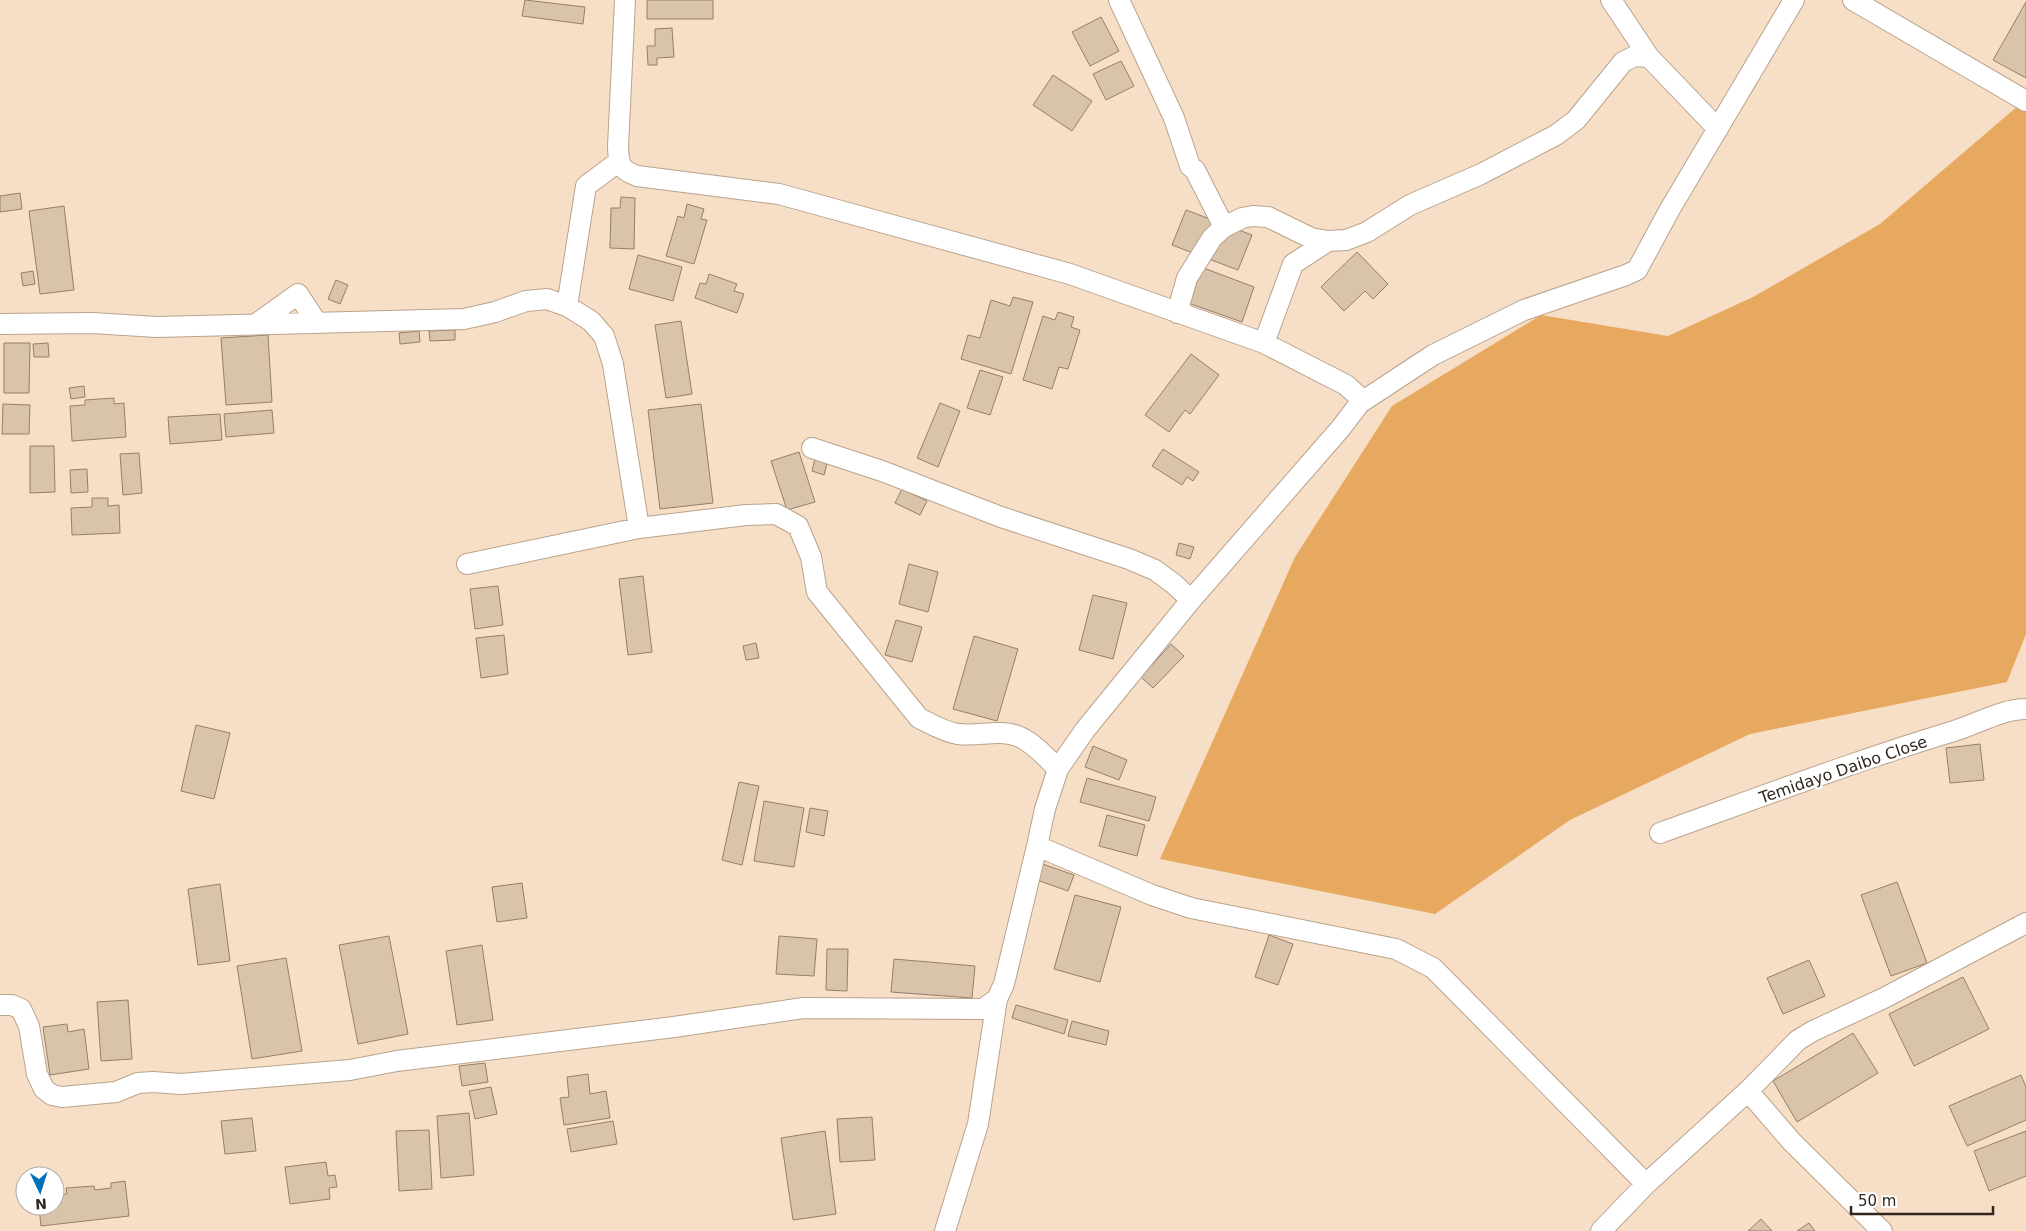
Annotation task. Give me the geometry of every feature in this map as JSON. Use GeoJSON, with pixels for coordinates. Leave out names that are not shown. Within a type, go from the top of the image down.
{"type":"FeatureCollection","features":[{"type":"Feature","properties":{"kind":"street"},"geometry":{"type":"LineString","coordinates":[[625,0],[618,162],[626,172],[637,176],[788,196],[1070,274],[1264,343],[1346,384],[1357,394],[1360,403]]}},
{"type":"Feature","properties":{"kind":"street"},"geometry":{"type":"LineString","coordinates":[[1119,0],[1174,118],[1190,166],[1195,170],[1224,227]]}},
{"type":"Feature","properties":{"kind":"street"},"geometry":{"type":"LineString","coordinates":[[1611,0],[1649,57],[1718,129]]}},
{"type":"Feature","properties":{"kind":"street"},"geometry":{"type":"LineString","coordinates":[[945,1231],[978,1124],[997,999],[1006,975],[1045,809],[1058,770],[1084,730],[1191,600],[1340,429],[1360,403],[1433,355],[1516,314],[1626,276],[1638,270],[1670,209],[1794,0]]}},
{"type":"Feature","properties":{"kind":"street"},"geometry":{"type":"LineString","coordinates":[[1853,0],[2026,101]]}},
{"type":"Feature","properties":{"kind":"street"},"geometry":{"type":"LineString","coordinates":[[1177,313],[1186,278],[1212,238],[1224,227],[1242,218],[1268,217],[1311,238],[1328,241],[1346,240],[1367,232],[1410,205],[1480,174],[1556,135],[1576,120],[1623,62],[1634,56],[1649,57]]}},
{"type":"Feature","properties":{"kind":"street"},"geometry":{"type":"LineString","coordinates":[[567,306],[586,186],[618,162]]}},
{"type":"Feature","properties":{"kind":"street"},"geometry":{"type":"LineString","coordinates":[[1264,343],[1293,264],[1328,241]]}},
{"type":"Feature","properties":{"kind":"street"},"geometry":{"type":"LineString","coordinates":[[256,324],[298,294],[316,323]]}},
{"type":"Feature","properties":{"kind":"street"},"geometry":{"type":"LineString","coordinates":[[0,324],[92,323],[157,327],[464,319],[495,312],[526,301],[547,299],[567,306],[590,321],[604,336],[613,364],[639,528]]}},
{"type":"Feature","properties":{"kind":"street"},"geometry":{"type":"LineString","coordinates":[[812,448],[882,471],[992,514],[1129,558],[1155,570],[1191,600]]}},
{"type":"Feature","properties":{"kind":"street"},"geometry":{"type":"LineString","coordinates":[[467,564],[639,528],[746,515],[776,514],[798,526],[811,557],[817,592],[919,718],[939,728],[958,734],[1000,732],[1019,737],[1031,743],[1058,770]]}},
{"type":"Feature","properties":{"kind":"street","name":"Temidayo Daibo Close"},"geometry":{"type":"LineString","coordinates":[[1660,833],[2015,709],[2026,709]]}},
{"type":"Feature","properties":{"kind":"street"},"geometry":{"type":"LineString","coordinates":[[1037,846],[1152,895],[1191,908],[1367,942],[1396,949],[1416,958],[1433,968],[1448,982],[1646,1184]]}},
{"type":"Feature","properties":{"kind":"street"},"geometry":{"type":"LineString","coordinates":[[1601,1231],[1646,1184],[1748,1091],[1798,1040],[1813,1031],[1884,998],[2026,924]]}},
{"type":"Feature","properties":{"kind":"street"},"geometry":{"type":"LineString","coordinates":[[0,1005],[12,1004],[21,1009],[29,1026],[37,1074],[44,1089],[52,1095],[62,1097],[116,1092],[138,1083],[181,1084],[350,1070],[396,1061],[674,1027],[803,1008],[968,1010],[983,1009],[997,999]]}},
{"type":"Feature","properties":{"kind":"street"},"geometry":{"type":"LineString","coordinates":[[1748,1091],[1792,1142],[1882,1231]]}},
{"type":"Feature","properties":{"kind":"shaded area"},"geometry":{"type":"Polygon","coordinates":[[[2026,99],[2026,634],[2007,682],[1750,734],[1570,820],[1435,914],[1160,859],[1295,557],[1392,406],[1541,315],[1668,336],[1753,297],[1880,224],[2026,99]]]}},
{"type":"Feature","properties":{"kind":"building"},"geometry":{"type":"Polygon","coordinates":[[[525,0],[585,7],[583,24],[522,16],[525,0]]]}},
{"type":"Feature","properties":{"kind":"building"},"geometry":{"type":"Polygon","coordinates":[[[647,0],[713,0],[713,19],[647,19],[647,0]]]}},
{"type":"Feature","properties":{"kind":"building"},"geometry":{"type":"Polygon","coordinates":[[[2026,2],[2026,78],[1993,60],[2026,2]]]}},
{"type":"Feature","properties":{"kind":"building"},"geometry":{"type":"Polygon","coordinates":[[[1101,17],[1119,51],[1090,66],[1072,32],[1101,17]]]}},
{"type":"Feature","properties":{"kind":"building"},"geometry":{"type":"Polygon","coordinates":[[[672,28],[674,57],[657,58],[657,65],[648,65],[647,46],[655,46],[655,29],[672,28]]]}},
{"type":"Feature","properties":{"kind":"building"},"geometry":{"type":"Polygon","coordinates":[[[1121,61],[1134,86],[1106,100],[1093,74],[1121,61]]]}},
{"type":"Feature","properties":{"kind":"building"},"geometry":{"type":"Polygon","coordinates":[[[1053,75],[1092,101],[1072,131],[1033,105],[1053,75]]]}},
{"type":"Feature","properties":{"kind":"building"},"geometry":{"type":"Polygon","coordinates":[[[20,193],[22,209],[0,212],[0,196],[20,193]]]}},
{"type":"Feature","properties":{"kind":"building"},"geometry":{"type":"Polygon","coordinates":[[[621,197],[635,198],[634,249],[610,248],[611,208],[620,208],[621,197]]]}},
{"type":"Feature","properties":{"kind":"building"},"geometry":{"type":"Polygon","coordinates":[[[687,204],[704,209],[701,219],[707,220],[694,264],[666,256],[678,216],[684,218],[687,204]]]}},
{"type":"Feature","properties":{"kind":"building"},"geometry":{"type":"Polygon","coordinates":[[[64,206],[74,290],[40,294],[29,211],[64,206]]]}},
{"type":"Feature","properties":{"kind":"building"},"geometry":{"type":"Polygon","coordinates":[[[1186,210],[1252,235],[1238,270],[1172,245],[1186,210]]]}},
{"type":"Feature","properties":{"kind":"building"},"geometry":{"type":"Polygon","coordinates":[[[1357,252],[1388,284],[1373,299],[1365,291],[1344,311],[1321,287],[1357,252]]]}},
{"type":"Feature","properties":{"kind":"building"},"geometry":{"type":"Polygon","coordinates":[[[638,255],[682,267],[673,301],[629,289],[638,255]]]}},
{"type":"Feature","properties":{"kind":"building"},"geometry":{"type":"Polygon","coordinates":[[[1201,267],[1254,287],[1242,322],[1188,303],[1201,267]]]}},
{"type":"Feature","properties":{"kind":"building"},"geometry":{"type":"Polygon","coordinates":[[[33,271],[35,284],[23,286],[21,273],[33,271]]]}},
{"type":"Feature","properties":{"kind":"building"},"geometry":{"type":"Polygon","coordinates":[[[709,274],[737,284],[734,291],[744,294],[737,313],[695,298],[700,283],[706,284],[709,274]]]}},
{"type":"Feature","properties":{"kind":"building"},"geometry":{"type":"Polygon","coordinates":[[[336,280],[348,285],[340,304],[328,299],[336,280]]]}},
{"type":"Feature","properties":{"kind":"building"},"geometry":{"type":"Polygon","coordinates":[[[1013,297],[1033,302],[1011,374],[961,359],[968,335],[980,338],[991,300],[1010,306],[1013,297]]]}},
{"type":"Feature","properties":{"kind":"building"},"geometry":{"type":"Polygon","coordinates":[[[1058,312],[1074,317],[1071,327],[1080,330],[1068,369],[1059,367],[1052,389],[1023,380],[1043,316],[1055,320],[1058,312]]]}},
{"type":"Feature","properties":{"kind":"building"},"geometry":{"type":"Polygon","coordinates":[[[681,321],[692,394],[666,398],[655,325],[681,321]]]}},
{"type":"Feature","properties":{"kind":"building"},"geometry":{"type":"Polygon","coordinates":[[[455,330],[455,340],[430,341],[429,331],[455,330]]]}},
{"type":"Feature","properties":{"kind":"building"},"geometry":{"type":"Polygon","coordinates":[[[419,331],[420,342],[400,344],[399,333],[419,331]]]}},
{"type":"Feature","properties":{"kind":"building"},"geometry":{"type":"Polygon","coordinates":[[[268,335],[272,402],[226,405],[221,338],[268,335]]]}},
{"type":"Feature","properties":{"kind":"building"},"geometry":{"type":"Polygon","coordinates":[[[4,343],[30,343],[29,393],[4,393],[4,343]]]}},
{"type":"Feature","properties":{"kind":"building"},"geometry":{"type":"Polygon","coordinates":[[[48,343],[49,357],[34,357],[33,344],[48,343]]]}},
{"type":"Feature","properties":{"kind":"building"},"geometry":{"type":"Polygon","coordinates":[[[1191,354],[1219,375],[1190,414],[1185,410],[1169,432],[1145,415],[1191,354]]]}},
{"type":"Feature","properties":{"kind":"building"},"geometry":{"type":"Polygon","coordinates":[[[980,370],[1003,377],[990,415],[967,408],[980,370]]]}},
{"type":"Feature","properties":{"kind":"building"},"geometry":{"type":"Polygon","coordinates":[[[84,386],[85,397],[71,399],[69,388],[84,386]]]}},
{"type":"Feature","properties":{"kind":"building"},"geometry":{"type":"Polygon","coordinates":[[[114,398],[114,404],[124,403],[126,437],[72,441],[70,406],[85,405],[85,400],[114,398]]]}},
{"type":"Feature","properties":{"kind":"building"},"geometry":{"type":"Polygon","coordinates":[[[940,403],[960,411],[938,467],[917,458],[940,403]]]}},
{"type":"Feature","properties":{"kind":"building"},"geometry":{"type":"Polygon","coordinates":[[[3,404],[30,405],[29,434],[2,434],[3,404]]]}},
{"type":"Feature","properties":{"kind":"building"},"geometry":{"type":"Polygon","coordinates":[[[701,404],[713,503],[660,509],[648,410],[701,404]]]}},
{"type":"Feature","properties":{"kind":"building"},"geometry":{"type":"Polygon","coordinates":[[[272,410],[274,433],[226,437],[224,414],[272,410]]]}},
{"type":"Feature","properties":{"kind":"building"},"geometry":{"type":"Polygon","coordinates":[[[220,414],[222,440],[170,444],[168,417],[220,414]]]}},
{"type":"Feature","properties":{"kind":"building"},"geometry":{"type":"Polygon","coordinates":[[[30,446],[54,446],[55,492],[30,493],[30,446]]]}},
{"type":"Feature","properties":{"kind":"building"},"geometry":{"type":"Polygon","coordinates":[[[1163,449],[1199,472],[1193,481],[1187,477],[1182,485],[1152,466],[1163,449]]]}},
{"type":"Feature","properties":{"kind":"building"},"geometry":{"type":"Polygon","coordinates":[[[799,452],[815,502],[787,510],[771,461],[799,452]]]}},
{"type":"Feature","properties":{"kind":"building"},"geometry":{"type":"Polygon","coordinates":[[[139,453],[142,493],[123,495],[120,454],[139,453]]]}},
{"type":"Feature","properties":{"kind":"building"},"geometry":{"type":"Polygon","coordinates":[[[815,459],[827,463],[824,475],[812,471],[815,459]]]}},
{"type":"Feature","properties":{"kind":"building"},"geometry":{"type":"Polygon","coordinates":[[[87,469],[88,492],[71,493],[70,470],[87,469]]]}},
{"type":"Feature","properties":{"kind":"building"},"geometry":{"type":"Polygon","coordinates":[[[902,489],[927,501],[920,515],[895,503],[902,489]]]}},
{"type":"Feature","properties":{"kind":"building"},"geometry":{"type":"Polygon","coordinates":[[[92,498],[108,498],[108,506],[119,505],[120,533],[72,535],[71,508],[92,507],[92,498]]]}},
{"type":"Feature","properties":{"kind":"building"},"geometry":{"type":"Polygon","coordinates":[[[1179,543],[1194,547],[1190,559],[1176,555],[1179,543]]]}},
{"type":"Feature","properties":{"kind":"building"},"geometry":{"type":"Polygon","coordinates":[[[909,564],[938,572],[928,612],[899,604],[909,564]]]}},
{"type":"Feature","properties":{"kind":"building"},"geometry":{"type":"Polygon","coordinates":[[[643,576],[652,652],[628,655],[619,579],[643,576]]]}},
{"type":"Feature","properties":{"kind":"building"},"geometry":{"type":"Polygon","coordinates":[[[498,586],[503,625],[475,629],[470,589],[498,586]]]}},
{"type":"Feature","properties":{"kind":"building"},"geometry":{"type":"Polygon","coordinates":[[[1093,595],[1127,603],[1113,659],[1079,650],[1093,595]]]}},
{"type":"Feature","properties":{"kind":"building"},"geometry":{"type":"Polygon","coordinates":[[[896,620],[922,627],[912,662],[885,655],[896,620]]]}},
{"type":"Feature","properties":{"kind":"building"},"geometry":{"type":"Polygon","coordinates":[[[504,635],[508,674],[481,678],[476,638],[504,635]]]}},
{"type":"Feature","properties":{"kind":"building"},"geometry":{"type":"Polygon","coordinates":[[[974,636],[1018,649],[997,721],[953,709],[974,636]]]}},
{"type":"Feature","properties":{"kind":"building"},"geometry":{"type":"Polygon","coordinates":[[[756,643],[759,658],[746,660],[743,646],[756,643]]]}},
{"type":"Feature","properties":{"kind":"building"},"geometry":{"type":"Polygon","coordinates":[[[1171,644],[1184,656],[1153,688],[1141,677],[1171,644]]]}},
{"type":"Feature","properties":{"kind":"building"},"geometry":{"type":"Polygon","coordinates":[[[196,725],[230,733],[214,799],[181,791],[196,725]]]}},
{"type":"Feature","properties":{"kind":"building"},"geometry":{"type":"Polygon","coordinates":[[[1980,744],[1984,780],[1950,783],[1946,748],[1980,744]]]}},
{"type":"Feature","properties":{"kind":"building"},"geometry":{"type":"Polygon","coordinates":[[[1093,746],[1127,760],[1119,780],[1085,767],[1093,746]]]}},
{"type":"Feature","properties":{"kind":"building"},"geometry":{"type":"Polygon","coordinates":[[[1087,778],[1156,797],[1149,821],[1080,802],[1087,778]]]}},
{"type":"Feature","properties":{"kind":"building"},"geometry":{"type":"Polygon","coordinates":[[[739,782],[759,786],[742,865],[722,860],[739,782]]]}},
{"type":"Feature","properties":{"kind":"building"},"geometry":{"type":"Polygon","coordinates":[[[764,801],[804,808],[794,867],[754,861],[764,801]]]}},
{"type":"Feature","properties":{"kind":"building"},"geometry":{"type":"Polygon","coordinates":[[[810,808],[828,811],[824,836],[806,832],[810,808]]]}},
{"type":"Feature","properties":{"kind":"building"},"geometry":{"type":"Polygon","coordinates":[[[1107,815],[1145,825],[1137,856],[1099,846],[1107,815]]]}},
{"type":"Feature","properties":{"kind":"building"},"geometry":{"type":"Polygon","coordinates":[[[1040,863],[1074,875],[1068,891],[1034,879],[1040,863]]]}},
{"type":"Feature","properties":{"kind":"building"},"geometry":{"type":"Polygon","coordinates":[[[1897,882],[1927,963],[1891,976],[1861,895],[1897,882]]]}},
{"type":"Feature","properties":{"kind":"building"},"geometry":{"type":"Polygon","coordinates":[[[522,883],[527,918],[497,922],[492,887],[522,883]]]}},
{"type":"Feature","properties":{"kind":"building"},"geometry":{"type":"Polygon","coordinates":[[[220,884],[230,961],[198,965],[188,889],[220,884]]]}},
{"type":"Feature","properties":{"kind":"building"},"geometry":{"type":"Polygon","coordinates":[[[1075,895],[1121,907],[1100,982],[1054,969],[1075,895]]]}},
{"type":"Feature","properties":{"kind":"building"},"geometry":{"type":"Polygon","coordinates":[[[1269,935],[1293,944],[1278,985],[1255,977],[1269,935]]]}},
{"type":"Feature","properties":{"kind":"building"},"geometry":{"type":"Polygon","coordinates":[[[389,936],[408,1034],[358,1044],[339,945],[389,936]]]}},
{"type":"Feature","properties":{"kind":"building"},"geometry":{"type":"Polygon","coordinates":[[[779,936],[817,939],[814,976],[776,974],[779,936]]]}},
{"type":"Feature","properties":{"kind":"building"},"geometry":{"type":"Polygon","coordinates":[[[482,945],[493,1020],[457,1025],[446,951],[482,945]]]}},
{"type":"Feature","properties":{"kind":"building"},"geometry":{"type":"Polygon","coordinates":[[[827,949],[848,949],[847,991],[826,990],[827,949]]]}},
{"type":"Feature","properties":{"kind":"building"},"geometry":{"type":"Polygon","coordinates":[[[286,958],[302,1051],[252,1059],[237,966],[286,958]]]}},
{"type":"Feature","properties":{"kind":"building"},"geometry":{"type":"Polygon","coordinates":[[[894,959],[975,966],[972,998],[891,992],[894,959]]]}},
{"type":"Feature","properties":{"kind":"building"},"geometry":{"type":"Polygon","coordinates":[[[1809,960],[1825,996],[1783,1014],[1767,978],[1809,960]]]}},
{"type":"Feature","properties":{"kind":"building"},"geometry":{"type":"Polygon","coordinates":[[[1963,977],[1989,1029],[1914,1066],[1889,1014],[1963,977]]]}},
{"type":"Feature","properties":{"kind":"building"},"geometry":{"type":"Polygon","coordinates":[[[128,1000],[132,1059],[101,1061],[97,1002],[128,1000]]]}},
{"type":"Feature","properties":{"kind":"building"},"geometry":{"type":"Polygon","coordinates":[[[1016,1005],[1068,1020],[1064,1034],[1012,1018],[1016,1005]]]}},
{"type":"Feature","properties":{"kind":"building"},"geometry":{"type":"Polygon","coordinates":[[[1072,1021],[1109,1031],[1106,1045],[1068,1036],[1072,1021]]]}},
{"type":"Feature","properties":{"kind":"building"},"geometry":{"type":"Polygon","coordinates":[[[67,1024],[68,1032],[84,1029],[89,1069],[50,1075],[43,1027],[67,1024]]]}},
{"type":"Feature","properties":{"kind":"building"},"geometry":{"type":"Polygon","coordinates":[[[1853,1033],[1878,1073],[1797,1122],[1773,1081],[1853,1033]]]}},
{"type":"Feature","properties":{"kind":"building"},"geometry":{"type":"Polygon","coordinates":[[[485,1063],[488,1082],[462,1086],[459,1066],[485,1063]]]}},
{"type":"Feature","properties":{"kind":"building"},"geometry":{"type":"Polygon","coordinates":[[[588,1074],[590,1094],[606,1091],[610,1118],[564,1125],[560,1098],[569,1097],[567,1077],[588,1074]]]}},
{"type":"Feature","properties":{"kind":"building"},"geometry":{"type":"Polygon","coordinates":[[[2021,1075],[2026,1087],[2026,1120],[1967,1146],[1949,1106],[2021,1075]]]}},
{"type":"Feature","properties":{"kind":"building"},"geometry":{"type":"Polygon","coordinates":[[[491,1087],[497,1114],[475,1119],[469,1091],[491,1087]]]}},
{"type":"Feature","properties":{"kind":"building"},"geometry":{"type":"Polygon","coordinates":[[[469,1113],[474,1175],[441,1178],[437,1116],[469,1113]]]}},
{"type":"Feature","properties":{"kind":"building"},"geometry":{"type":"Polygon","coordinates":[[[872,1117],[875,1160],[840,1162],[837,1119],[872,1117]]]}},
{"type":"Feature","properties":{"kind":"building"},"geometry":{"type":"Polygon","coordinates":[[[252,1118],[256,1151],[225,1154],[221,1121],[252,1118]]]}},
{"type":"Feature","properties":{"kind":"building"},"geometry":{"type":"Polygon","coordinates":[[[613,1121],[617,1144],[571,1152],[567,1129],[613,1121]]]}},
{"type":"Feature","properties":{"kind":"building"},"geometry":{"type":"Polygon","coordinates":[[[429,1130],[432,1189],[399,1191],[396,1131],[429,1130]]]}},
{"type":"Feature","properties":{"kind":"building"},"geometry":{"type":"Polygon","coordinates":[[[825,1131],[836,1214],[793,1220],[781,1138],[825,1131]]]}},
{"type":"Feature","properties":{"kind":"building"},"geometry":{"type":"Polygon","coordinates":[[[2026,1131],[2026,1176],[1989,1191],[1974,1151],[2026,1131]]]}},
{"type":"Feature","properties":{"kind":"building"},"geometry":{"type":"Polygon","coordinates":[[[326,1162],[328,1176],[335,1175],[337,1187],[329,1188],[330,1199],[290,1204],[285,1167],[326,1162]]]}},
{"type":"Feature","properties":{"kind":"building"},"geometry":{"type":"Polygon","coordinates":[[[125,1181],[129,1216],[41,1226],[40,1216],[65,1216],[66,1188],[94,1186],[95,1190],[111,1188],[111,1183],[125,1181]]]}},
{"type":"Feature","properties":{"kind":"building"},"geometry":{"type":"Polygon","coordinates":[[[1761,1219],[1772,1231],[1748,1231],[1761,1219]]]}},
{"type":"Feature","properties":{"kind":"building"},"geometry":{"type":"Polygon","coordinates":[[[1809,1223],[1815,1231],[1797,1231],[1809,1223]]]}}]}
